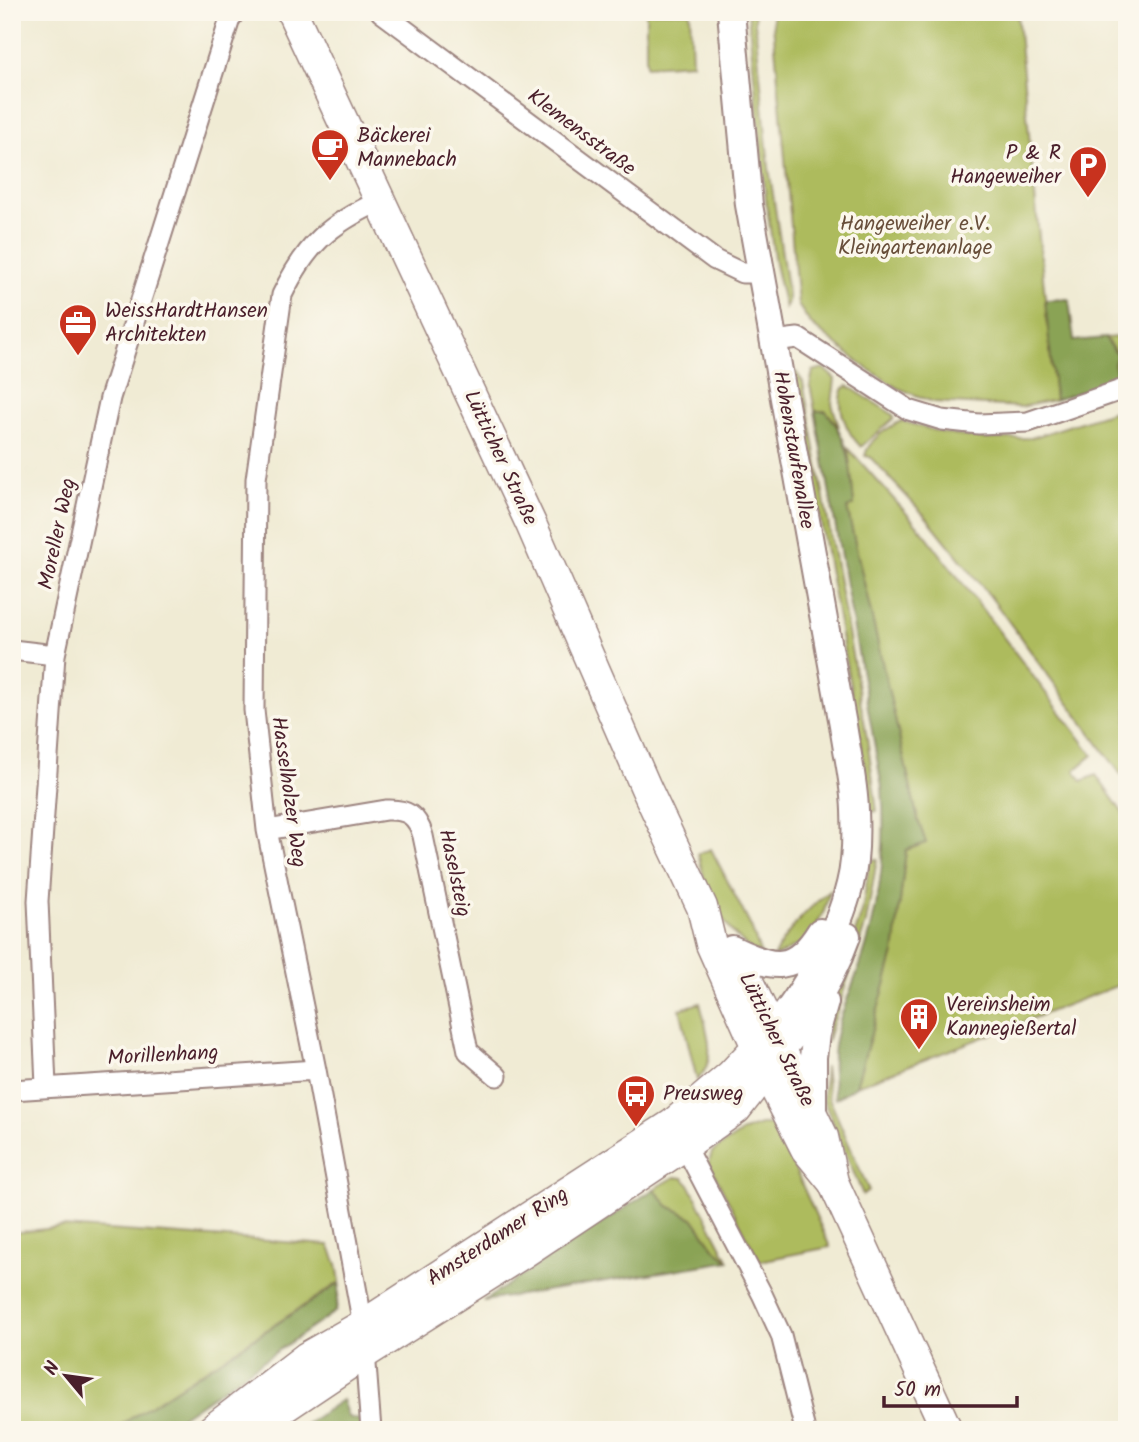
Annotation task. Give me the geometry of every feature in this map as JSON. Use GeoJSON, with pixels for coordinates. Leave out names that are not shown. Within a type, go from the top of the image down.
{"type":"FeatureCollection","features":[{"type":"Feature","properties":{"kind":"main road","name":"Lütticher Straße"},"geometry":{"type":"LineString","coordinates":[[292,12],[531,524],[646,788],[702,907],[732,950],[806,1149],[833,1182]]}},
{"type":"Feature","properties":{"kind":"main road","name":"Hohenstaufenallee"},"geometry":{"type":"LineString","coordinates":[[731,12],[749,205],[843,725],[855,806],[855,834],[848,890],[823,953],[769,1049]]}},
{"type":"Feature","properties":{"kind":"main road","name":"Hohenstaufenallee"},"geometry":{"type":"LineString","coordinates":[[769,1049],[798,1030],[834,973],[852,920],[848,890]]}},
{"type":"Feature","properties":{"kind":"main road"},"geometry":{"type":"LineString","coordinates":[[732,950],[770,964],[796,959],[807,952],[830,912],[848,890]]}},
{"type":"Feature","properties":{"kind":"main road","name":"Lütticher Straße"},"geometry":{"type":"LineString","coordinates":[[702,907],[711,944],[769,1049],[823,1137],[833,1182],[947,1430]]}},
{"type":"Feature","properties":{"kind":"main road"},"geometry":{"type":"LineString","coordinates":[[813,1118],[813,1057],[816,1034],[834,973]]}},
{"type":"Feature","properties":{"kind":"main road","name":"Amsterdamer Ring"},"geometry":{"type":"LineString","coordinates":[[250,1430],[364,1339],[679,1135],[731,1075],[769,1049]]}},
{"type":"Feature","properties":{"kind":"main road","name":"Amsterdamer Ring"},"geometry":{"type":"LineString","coordinates":[[212,1430],[307,1357],[364,1339]]}},
{"type":"Feature","properties":{"kind":"street","name":"Moreller Weg"},"geometry":{"type":"LineString","coordinates":[[46,1086],[38,901],[55,656],[110,398],[230,19],[235,12]]}},
{"type":"Feature","properties":{"kind":"street","name":"Klemensstraße"},"geometry":{"type":"LineString","coordinates":[[381,12],[715,260],[742,274],[761,273]]}},
{"type":"Feature","properties":{"kind":"street","name":"Hasselholzer Weg"},"geometry":{"type":"LineString","coordinates":[[371,1430],[364,1339],[316,1070],[267,830],[254,710],[256,479],[282,295],[309,248],[334,227],[380,201]]}},
{"type":"Feature","properties":{"kind":"street"},"geometry":{"type":"LineString","coordinates":[[773,341],[798,338],[909,410],[942,420],[979,424],[1028,422],[1127,388]]}},
{"type":"Feature","properties":{"kind":"street"},"geometry":{"type":"LineString","coordinates":[[12,650],[55,656]]}},
{"type":"Feature","properties":{"kind":"street","name":"Haselsteig"},"geometry":{"type":"LineString","coordinates":[[267,830],[386,810],[401,809],[411,814],[419,823],[423,836],[468,1051],[497,1076]]}},
{"type":"Feature","properties":{"kind":"street","name":"Morillenhang"},"geometry":{"type":"LineString","coordinates":[[12,1090],[316,1070]]}},
{"type":"Feature","properties":{"kind":"street"},"geometry":{"type":"LineString","coordinates":[[679,1135],[781,1335],[805,1430]]}},
{"type":"Feature","properties":{"kind":"green space"},"geometry":{"type":"Polygon","coordinates":[[[646,12],[690,12],[692,63],[646,66],[646,12]]]}},
{"type":"Feature","properties":{"kind":"green space"},"geometry":{"type":"Polygon","coordinates":[[[748,12],[754,12],[769,168],[788,294],[785,308],[775,264],[766,200],[748,12]]]}},
{"type":"Feature","properties":{"kind":"green space","name":"Hangeweiher e.V. Kleingartenanlage"},"geometry":{"type":"Polygon","coordinates":[[[772,12],[1017,12],[1055,400],[1021,407],[933,402],[898,388],[862,365],[811,324],[798,305],[772,12]]]}},
{"type":"Feature","properties":{"kind":"green space"},"geometry":{"type":"Polygon","coordinates":[[[1069,299],[1074,341],[1105,338],[1117,355],[1114,364],[1117,374],[1115,380],[1055,400],[1045,300],[1069,299]]]}},
{"type":"Feature","properties":{"kind":"green space"},"geometry":{"type":"Polygon","coordinates":[[[1127,336],[1127,375],[1115,380],[1117,373],[1114,364],[1117,355],[1105,338],[1127,336]]]}},
{"type":"Feature","properties":{"kind":"green space"},"geometry":{"type":"Polygon","coordinates":[[[823,368],[835,379],[832,404],[839,427],[826,411],[815,411],[810,385],[813,371],[823,368]]]}},
{"type":"Feature","properties":{"kind":"green space"},"geometry":{"type":"Polygon","coordinates":[[[796,372],[803,382],[867,738],[877,811],[871,812],[864,786],[868,785],[794,373],[796,372]]]}},
{"type":"Feature","properties":{"kind":"green space"},"geometry":{"type":"Polygon","coordinates":[[[848,386],[892,414],[894,418],[861,447],[847,427],[842,411],[842,395],[844,388],[848,386]]]}},
{"type":"Feature","properties":{"kind":"green space"},"geometry":{"type":"Polygon","coordinates":[[[1127,407],[1127,779],[990,596],[928,519],[870,457],[865,456],[874,439],[902,421],[943,433],[983,439],[1031,438],[1127,407]]]}},
{"type":"Feature","properties":{"kind":"green space"},"geometry":{"type":"Polygon","coordinates":[[[815,411],[826,411],[835,423],[848,455],[854,505],[847,508],[918,820],[926,843],[906,850],[894,953],[856,1086],[835,1099],[834,1047],[841,1016],[866,947],[876,907],[882,868],[883,808],[882,787],[815,411]]]}},
{"type":"Feature","properties":{"kind":"green space"},"geometry":{"type":"Polygon","coordinates":[[[848,448],[925,534],[1093,755],[1075,770],[1082,781],[1096,775],[1127,819],[1127,1004],[1119,985],[856,1086],[894,953],[906,850],[926,843],[918,820],[847,508],[854,505],[848,448]]]}},
{"type":"Feature","properties":{"kind":"green space"},"geometry":{"type":"Polygon","coordinates":[[[711,849],[751,927],[761,955],[733,933],[711,904],[698,854],[711,849]]]}},
{"type":"Feature","properties":{"kind":"green space"},"geometry":{"type":"Polygon","coordinates":[[[877,859],[866,923],[827,1042],[829,1013],[862,912],[870,860],[877,859]]]}},
{"type":"Feature","properties":{"kind":"green space"},"geometry":{"type":"Polygon","coordinates":[[[830,891],[824,911],[810,939],[773,958],[798,922],[830,891]]]}},
{"type":"Feature","properties":{"kind":"green space"},"geometry":{"type":"Polygon","coordinates":[[[700,1003],[709,1054],[704,1072],[697,1080],[680,1009],[700,1003]]]}},
{"type":"Feature","properties":{"kind":"green space"},"geometry":{"type":"Polygon","coordinates":[[[825,1066],[829,1098],[869,1191],[863,1195],[823,1099],[825,1066]]]}},
{"type":"Feature","properties":{"kind":"green space"},"geometry":{"type":"Polygon","coordinates":[[[761,1125],[777,1129],[830,1247],[759,1261],[709,1163],[712,1152],[744,1131],[761,1125]]]}},
{"type":"Feature","properties":{"kind":"green space"},"geometry":{"type":"Polygon","coordinates":[[[675,1177],[683,1178],[689,1184],[729,1261],[715,1249],[693,1218],[668,1206],[654,1189],[675,1177]]]}},
{"type":"Feature","properties":{"kind":"green space"},"geometry":{"type":"Polygon","coordinates":[[[654,1189],[668,1206],[693,1218],[715,1249],[729,1261],[483,1301],[654,1189]]]}},
{"type":"Feature","properties":{"kind":"green space"},"geometry":{"type":"Polygon","coordinates":[[[63,1227],[329,1245],[337,1264],[340,1282],[113,1430],[12,1430],[12,1233],[63,1227]]]}},
{"type":"Feature","properties":{"kind":"green space"},"geometry":{"type":"Polygon","coordinates":[[[340,1283],[336,1311],[162,1430],[113,1430],[340,1283]]]}},
{"type":"Feature","properties":{"kind":"green space"},"geometry":{"type":"Polygon","coordinates":[[[342,1400],[348,1417],[360,1420],[364,1430],[297,1430],[342,1400]]]}},
{"type":"Feature","properties":{"kind":"place","name":"Bäckerei Mannebach"},"geometry":{"type":"Point","coordinates":[330,182]}},
{"type":"Feature","properties":{"kind":"place","name":"P & R Hangeweiher"},"geometry":{"type":"Point","coordinates":[1088,199]}},
{"type":"Feature","properties":{"kind":"place","name":"WeissHardtHansen Architekten"},"geometry":{"type":"Point","coordinates":[78,357]}},
{"type":"Feature","properties":{"kind":"place","name":"Vereinsheim Kannegießertal"},"geometry":{"type":"Point","coordinates":[919,1051]}},
{"type":"Feature","properties":{"kind":"place","name":"Preusweg"},"geometry":{"type":"Point","coordinates":[636,1128]}}]}
